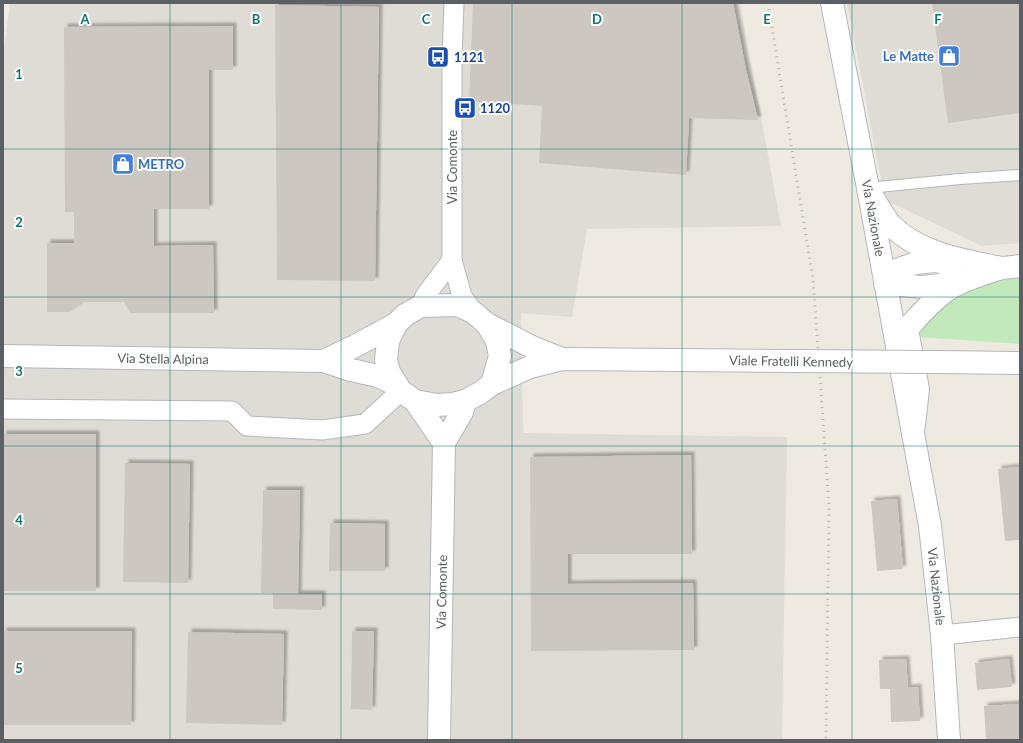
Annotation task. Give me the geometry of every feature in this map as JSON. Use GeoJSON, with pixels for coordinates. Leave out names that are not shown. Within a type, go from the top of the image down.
{"type":"FeatureCollection","features":[{"type":"Feature","properties":{"kind":"street","name":"Via Comonte"},"geometry":{"type":"LineString","coordinates":[[454,3],[452,58],[452,260],[462,296],[480,318]]}},
{"type":"Feature","properties":{"kind":"street","name":"Via Nazionale"},"geometry":{"type":"LineString","coordinates":[[832,3],[886,283],[930,526],[942,635],[949,740]]}},
{"type":"Feature","properties":{"kind":"street"},"geometry":{"type":"LineString","coordinates":[[868,188],[891,225],[912,242],[946,254],[1011,267]]}},
{"type":"Feature","properties":{"kind":"street"},"geometry":{"type":"LineString","coordinates":[[420,306],[425,296],[452,260]]}},
{"type":"Feature","properties":{"kind":"street"},"geometry":{"type":"LineString","coordinates":[[886,283],[926,288],[945,284],[979,270],[1011,267]]}},
{"type":"Feature","properties":{"kind":"street","name":"Via Nazionale"},"geometry":{"type":"LineString","coordinates":[[914,434],[918,389],[907,329],[924,310],[948,290],[970,279],[1011,267]]}},
{"type":"Feature","properties":{"kind":"street"},"geometry":{"type":"LineString","coordinates":[[404,392],[437,405],[453,404],[465,401],[480,393],[492,384],[500,356],[497,341],[480,318],[457,305],[420,306],[405,315],[396,324],[388,341],[386,360],[388,372],[444,443],[462,412],[465,401]]}},
{"type":"Feature","properties":{"kind":"street","name":"Viale Fratelli Kennedy"},"geometry":{"type":"LineString","coordinates":[[480,318],[534,348],[562,359]]}},
{"type":"Feature","properties":{"kind":"street","name":"Via Stella Alpina"},"geometry":{"type":"LineString","coordinates":[[324,361],[396,324]]}},
{"type":"Feature","properties":{"kind":"street","name":"Via Stella Alpina"},"geometry":{"type":"LineString","coordinates":[[3,356],[324,361],[351,370],[378,376],[404,392]]}},
{"type":"Feature","properties":{"kind":"street","name":"Viale Fratelli Kennedy"},"geometry":{"type":"LineString","coordinates":[[492,384],[530,367],[562,359],[1020,363]]}},
{"type":"Feature","properties":{"kind":"street"},"geometry":{"type":"LineString","coordinates":[[3,409],[232,411],[247,426],[322,430],[365,424],[404,392]]}},
{"type":"Feature","properties":{"kind":"street","name":"Via Comonte"},"geometry":{"type":"LineString","coordinates":[[439,740],[444,443]]}},
{"type":"Feature","properties":{"kind":"street"},"geometry":{"type":"LineString","coordinates":[[942,635],[1020,627]]}},
{"type":"Feature","properties":{"kind":"lane"},"geometry":{"type":"LineString","coordinates":[[868,188],[1020,175]]}},
{"type":"Feature","properties":{"kind":"shaded area"},"geometry":{"type":"Polygon","coordinates":[[[10,3],[740,3],[781,226],[587,229],[572,317],[521,313],[523,433],[787,437],[782,740],[3,740],[3,57],[10,3]]]}},
{"type":"Feature","properties":{"kind":"shaded area"},"geometry":{"type":"Polygon","coordinates":[[[847,3],[1020,3],[1020,243],[982,246],[885,200],[847,3]]]}},
{"type":"Feature","properties":{"kind":"green space"},"geometry":{"type":"Polygon","coordinates":[[[1020,278],[1020,344],[917,337],[928,314],[945,300],[997,280],[1020,278]]]}},
{"type":"Feature","properties":{"kind":"building"},"geometry":{"type":"Polygon","coordinates":[[[473,3],[733,3],[746,70],[758,120],[689,118],[686,175],[539,163],[542,106],[469,101],[473,3]]]}},
{"type":"Feature","properties":{"kind":"building"},"geometry":{"type":"Polygon","coordinates":[[[932,3],[1018,3],[1020,16],[1020,113],[948,123],[932,3]]]}},
{"type":"Feature","properties":{"kind":"building"},"geometry":{"type":"Polygon","coordinates":[[[275,5],[379,7],[375,281],[277,280],[275,5]]]}},
{"type":"Feature","properties":{"kind":"building"},"geometry":{"type":"Polygon","coordinates":[[[233,26],[233,70],[209,70],[209,209],[154,209],[154,246],[213,245],[214,313],[130,313],[124,302],[84,302],[70,312],[47,312],[47,243],[74,243],[74,212],[65,212],[64,27],[233,26]]]}},
{"type":"Feature","properties":{"kind":"building"},"geometry":{"type":"Polygon","coordinates":[[[3,434],[96,434],[96,591],[3,591],[3,434]]]}},
{"type":"Feature","properties":{"kind":"building"},"geometry":{"type":"Polygon","coordinates":[[[691,455],[692,554],[568,554],[568,584],[693,583],[694,650],[531,651],[530,457],[691,455]]]}},
{"type":"Feature","properties":{"kind":"building"},"geometry":{"type":"Polygon","coordinates":[[[125,463],[190,464],[188,583],[123,582],[125,463]]]}},
{"type":"Feature","properties":{"kind":"building"},"geometry":{"type":"Polygon","coordinates":[[[1020,467],[1020,540],[1005,541],[998,469],[1020,467]]]}},
{"type":"Feature","properties":{"kind":"building"},"geometry":{"type":"Polygon","coordinates":[[[263,490],[300,490],[298,594],[322,594],[322,610],[273,609],[273,593],[261,593],[263,490]]]}},
{"type":"Feature","properties":{"kind":"building"},"geometry":{"type":"Polygon","coordinates":[[[897,499],[903,569],[877,571],[871,501],[897,499]]]}},
{"type":"Feature","properties":{"kind":"building"},"geometry":{"type":"Polygon","coordinates":[[[330,523],[385,524],[385,571],[329,571],[330,523]]]}},
{"type":"Feature","properties":{"kind":"building"},"geometry":{"type":"Polygon","coordinates":[[[3,631],[132,631],[131,725],[3,725],[3,631]]]}},
{"type":"Feature","properties":{"kind":"building"},"geometry":{"type":"Polygon","coordinates":[[[352,631],[374,631],[372,710],[351,709],[352,631]]]}},
{"type":"Feature","properties":{"kind":"building"},"geometry":{"type":"Polygon","coordinates":[[[188,632],[284,634],[282,725],[186,723],[188,632]]]}},
{"type":"Feature","properties":{"kind":"building"},"geometry":{"type":"Polygon","coordinates":[[[906,659],[908,688],[918,687],[920,721],[891,722],[890,689],[880,689],[879,660],[906,659]]]}},
{"type":"Feature","properties":{"kind":"building"},"geometry":{"type":"Polygon","coordinates":[[[1009,659],[1012,687],[977,690],[975,663],[1009,659]]]}},
{"type":"Feature","properties":{"kind":"building"},"geometry":{"type":"Polygon","coordinates":[[[1020,704],[1020,740],[986,740],[984,706],[1020,704]]]}},
{"type":"Feature","properties":{"kind":"railway"},"geometry":{"type":"LineString","coordinates":[[768,3],[813,279],[829,505],[826,740]]}},
{"type":"Feature","properties":{"kind":"place","name":"Le Matte"},"geometry":{"type":"Point","coordinates":[949,56]}},
{"type":"Feature","properties":{"kind":"place","name":"1121"},"geometry":{"type":"Point","coordinates":[438,57]}},
{"type":"Feature","properties":{"kind":"place","name":"1120"},"geometry":{"type":"Point","coordinates":[465,108]}},
{"type":"Feature","properties":{"kind":"place","name":"METRO"},"geometry":{"type":"Point","coordinates":[123,164]}}]}
